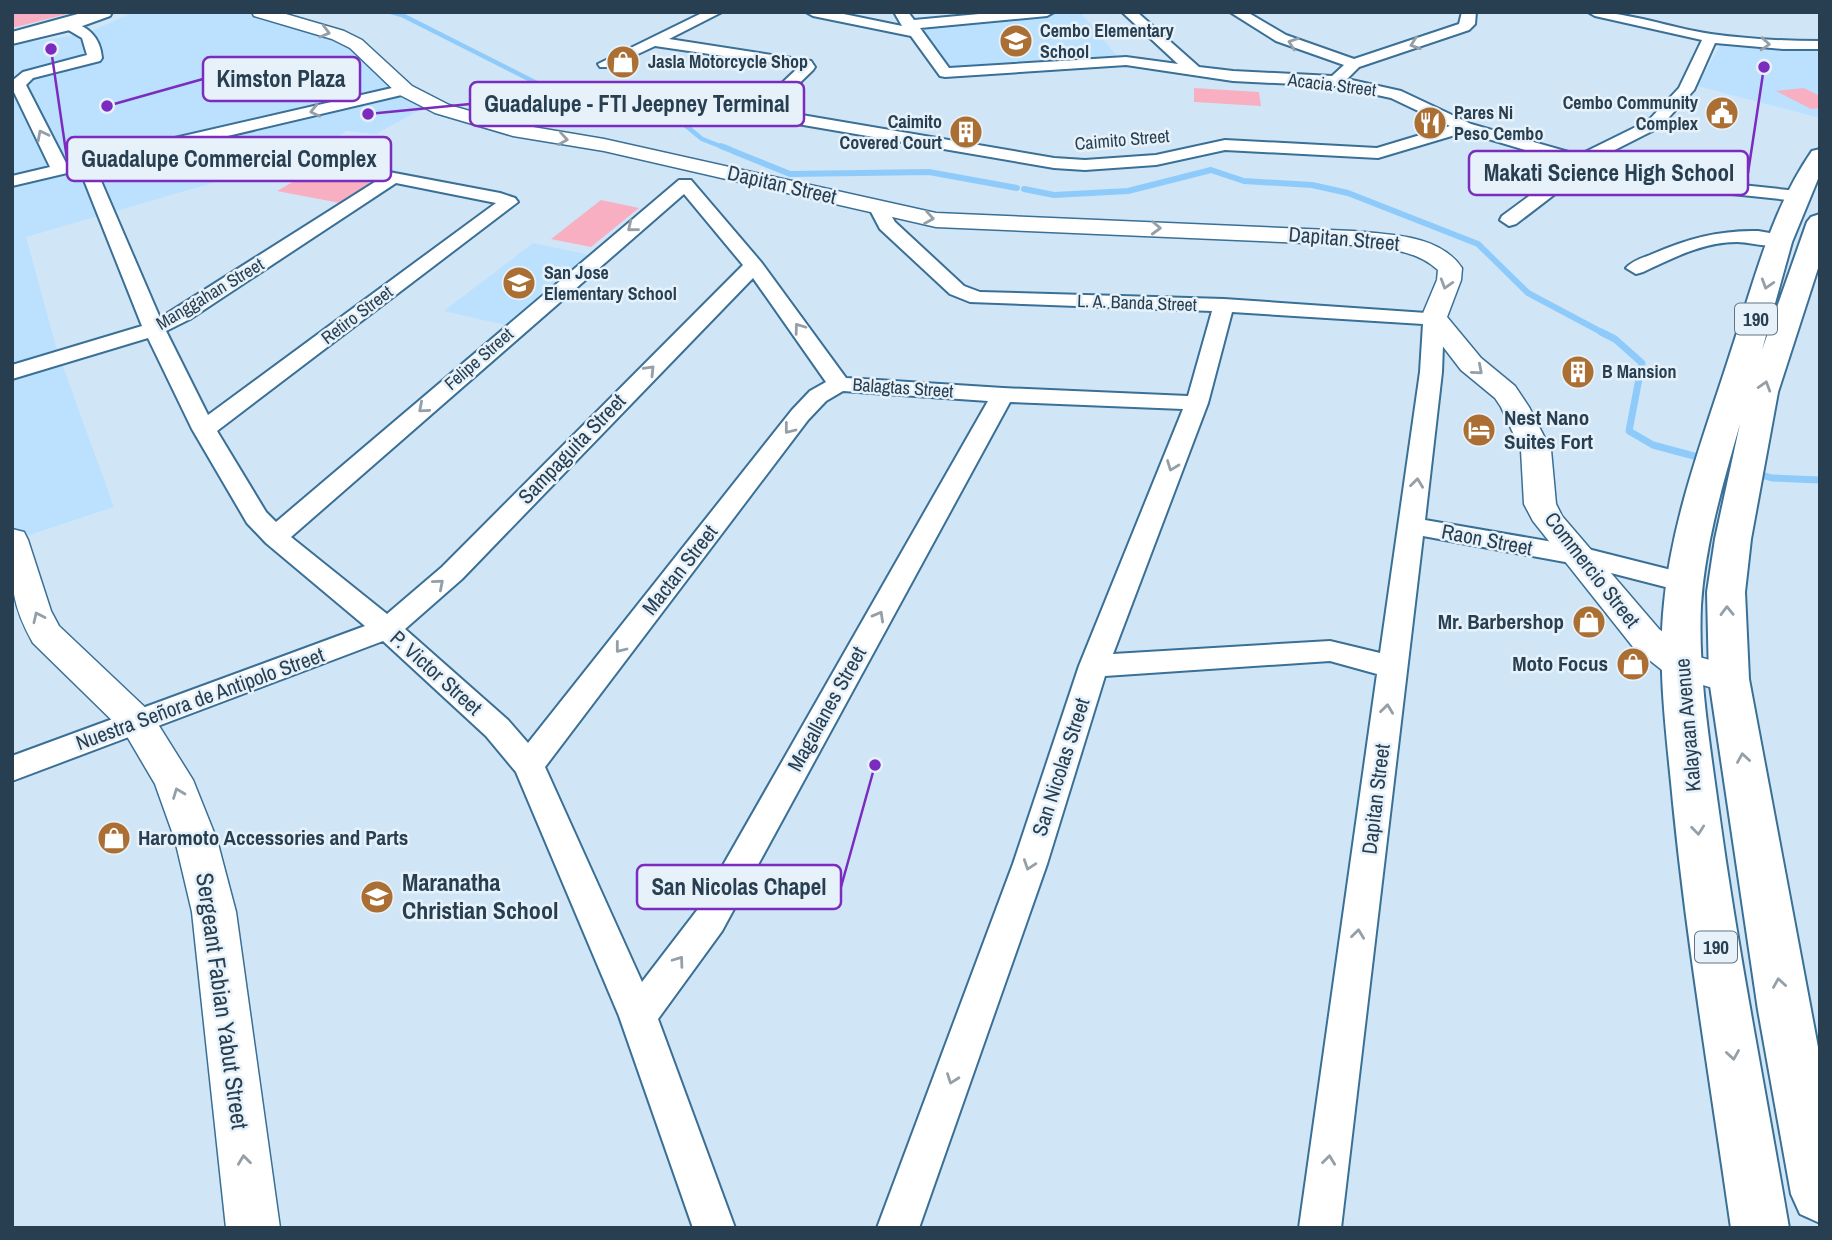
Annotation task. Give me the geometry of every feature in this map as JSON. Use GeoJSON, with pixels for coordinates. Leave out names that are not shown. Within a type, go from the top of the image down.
{"type":"FeatureCollection","features":[{"type":"Feature","properties":{"kind":"main road"},"geometry":{"type":"LineString","coordinates":[[12,31],[52,23],[83,12]]}},
{"type":"Feature","properties":{"kind":"main road"},"geometry":{"type":"LineString","coordinates":[[12,38],[67,26],[103,12]]}},
{"type":"Feature","properties":{"kind":"main road","name":"Kalayaan Avenue"},"geometry":{"type":"LineString","coordinates":[[1760,1228],[1699,841],[1681,665],[1685,583],[1725,490],[1781,240],[1807,173],[1820,156]]}},
{"type":"Feature","properties":{"kind":"main road","name":"Kalayaan Avenue"},"geometry":{"type":"LineString","coordinates":[[1735,448],[1762,392],[1820,222]]}},
{"type":"Feature","properties":{"kind":"main road","name":"Kalayaan Avenue"},"geometry":{"type":"LineString","coordinates":[[1725,490],[1729,679],[1784,1010],[1811,1103],[1820,1194]]}},
{"type":"Feature","properties":{"kind":"street","name":"Dapitan Street"},"geometry":{"type":"LineString","coordinates":[[260,12],[338,35],[356,44],[405,90],[442,109],[484,124],[687,174],[954,222],[1173,228],[1412,244],[1436,255],[1450,268],[1449,279],[1434,318],[1431,372],[1320,1228]]}},
{"type":"Feature","properties":{"kind":"street"},"geometry":{"type":"LineString","coordinates":[[605,64],[715,12]]}},
{"type":"Feature","properties":{"kind":"street"},"geometry":{"type":"LineString","coordinates":[[813,12],[907,23],[1047,12]]}},
{"type":"Feature","properties":{"kind":"street"},"geometry":{"type":"LineString","coordinates":[[1129,12],[1195,71]]}},
{"type":"Feature","properties":{"kind":"street"},"geometry":{"type":"LineString","coordinates":[[1237,12],[1281,38],[1354,64]]}},
{"type":"Feature","properties":{"kind":"street"},"geometry":{"type":"LineString","coordinates":[[1336,81],[1354,64],[1464,27],[1468,24],[1469,12]]}},
{"type":"Feature","properties":{"kind":"street"},"geometry":{"type":"LineString","coordinates":[[1595,12],[1710,38],[1820,45]]}},
{"type":"Feature","properties":{"kind":"street"},"geometry":{"type":"LineString","coordinates":[[1666,12],[1688,33]]}},
{"type":"Feature","properties":{"kind":"street","name":"Acacia Street"},"geometry":{"type":"LineString","coordinates":[[907,23],[945,73],[1126,61],[1233,76],[1336,81],[1396,94],[1465,127],[1538,150],[1675,183],[1798,196]]}},
{"type":"Feature","properties":{"kind":"street","name":"P. Victor Street"},"geometry":{"type":"LineString","coordinates":[[67,26],[82,28],[88,33],[95,58],[28,75],[18,84],[73,168],[204,429],[244,500],[275,537],[387,629],[496,728],[529,765],[638,1016],[714,1228]]}},
{"type":"Feature","properties":{"kind":"street"},"geometry":{"type":"LineString","coordinates":[[1509,220],[1557,184],[1580,160],[1654,124],[1686,90],[1710,38]]}},
{"type":"Feature","properties":{"kind":"street","name":"Caimito Street"},"geometry":{"type":"LineString","coordinates":[[652,41],[806,64],[808,68],[775,99],[769,110],[780,116],[1018,158],[1085,165],[1156,160],[1226,145],[1378,153],[1465,127]]}},
{"type":"Feature","properties":{"kind":"street"},"geometry":{"type":"LineString","coordinates":[[1126,61],[1169,50]]}},
{"type":"Feature","properties":{"kind":"street"},"geometry":{"type":"LineString","coordinates":[[12,181],[405,90]]}},
{"type":"Feature","properties":{"kind":"street"},"geometry":{"type":"LineString","coordinates":[[195,140],[391,179]]}},
{"type":"Feature","properties":{"kind":"street","name":"Balagtas Street"},"geometry":{"type":"LineString","coordinates":[[687,174],[839,383],[1003,395],[1197,402]]}},
{"type":"Feature","properties":{"kind":"street","name":"Felipe Street"},"geometry":{"type":"LineString","coordinates":[[275,537],[618,239],[687,174]]}},
{"type":"Feature","properties":{"kind":"street","name":"Retiro Street"},"geometry":{"type":"LineString","coordinates":[[204,429],[509,202],[500,198],[391,179]]}},
{"type":"Feature","properties":{"kind":"street","name":"Manggahan Street"},"geometry":{"type":"LineString","coordinates":[[12,372],[154,329],[183,315],[391,179]]}},
{"type":"Feature","properties":{"kind":"street","name":"L. A. Banda Street"},"geometry":{"type":"LineString","coordinates":[[878,208],[887,225],[964,295],[977,298],[1224,305],[1434,318]]}},
{"type":"Feature","properties":{"kind":"street"},"geometry":{"type":"LineString","coordinates":[[1636,268],[1697,240],[1715,236],[1739,235],[1781,240]]}},
{"type":"Feature","properties":{"kind":"street","name":"Sampaguita Street"},"geometry":{"type":"LineString","coordinates":[[387,629],[452,573],[754,266]]}},
{"type":"Feature","properties":{"kind":"street","name":"San Nicolas Street"},"geometry":{"type":"LineString","coordinates":[[898,1228],[1030,864],[1094,666],[1197,402],[1224,305]]}},
{"type":"Feature","properties":{"kind":"street","name":"Commercio Street"},"geometry":{"type":"LineString","coordinates":[[1434,318],[1471,364],[1505,392],[1515,407],[1536,450],[1541,504],[1549,521],[1576,555],[1646,638],[1681,665],[1729,679]]}},
{"type":"Feature","properties":{"kind":"street","name":"Mactan Street"},"geometry":{"type":"LineString","coordinates":[[529,765],[800,415],[818,396],[839,383]]}},
{"type":"Feature","properties":{"kind":"street","name":"Magallanes Street"},"geometry":{"type":"LineString","coordinates":[[638,1016],[710,920],[1003,395]]}},
{"type":"Feature","properties":{"kind":"street","name":"Raon Street"},"geometry":{"type":"LineString","coordinates":[[1411,526],[1576,555],[1685,583]]}},
{"type":"Feature","properties":{"kind":"street","name":"Sergeant Fabian Yabut Street"},"geometry":{"type":"LineString","coordinates":[[12,540],[34,611],[46,634],[138,723],[173,780],[196,840],[214,912],[253,1228]]}},
{"type":"Feature","properties":{"kind":"street","name":"Nuestra Señora de Antipolo Street"},"geometry":{"type":"LineString","coordinates":[[12,769],[387,629]]}},
{"type":"Feature","properties":{"kind":"street"},"geometry":{"type":"LineString","coordinates":[[1094,666],[1330,651],[1393,667]]}},
{"type":"Feature","properties":{"kind":"shaded area"},"geometry":{"type":"Polygon","coordinates":[[[12,12],[75,12],[12,28],[12,12]]]}},
{"type":"Feature","properties":{"kind":"shaded area"},"geometry":{"type":"Polygon","coordinates":[[[134,12],[250,12],[345,42],[427,106],[376,134],[347,131],[303,157],[26,237],[57,350],[114,507],[12,541],[12,45],[87,33],[134,12]]]}},
{"type":"Feature","properties":{"kind":"shaded area","name":"Cembo Elementary School"},"geometry":{"type":"Polygon","coordinates":[[[1077,12],[1082,14],[1118,57],[949,68],[914,27],[1077,12]]]}},
{"type":"Feature","properties":{"kind":"shaded area"},"geometry":{"type":"Polygon","coordinates":[[[1722,42],[1820,48],[1820,118],[1697,86],[1722,42]]]}},
{"type":"Feature","properties":{"kind":"shaded area"},"geometry":{"type":"Polygon","coordinates":[[[1194,88],[1259,92],[1261,106],[1194,102],[1194,88]]]}},
{"type":"Feature","properties":{"kind":"shaded area"},"geometry":{"type":"Polygon","coordinates":[[[1804,88],[1820,96],[1820,108],[1811,109],[1776,91],[1804,88]]]}},
{"type":"Feature","properties":{"kind":"shaded area"},"geometry":{"type":"Polygon","coordinates":[[[310,172],[371,183],[340,203],[277,191],[310,172]]]}},
{"type":"Feature","properties":{"kind":"shaded area"},"geometry":{"type":"Polygon","coordinates":[[[601,200],[639,208],[591,247],[551,239],[601,200]]]}},
{"type":"Feature","properties":{"kind":"shaded area","name":"San Jose Elementary School"},"geometry":{"type":"Polygon","coordinates":[[[533,243],[590,255],[505,325],[444,311],[533,243]]]}},
{"type":"Feature","properties":{"kind":"waterway"},"geometry":{"type":"LineString","coordinates":[[391,12],[402,15],[582,106],[668,111],[702,139],[725,148]]}},
{"type":"Feature","properties":{"kind":"waterway"},"geometry":{"type":"LineString","coordinates":[[721,146],[731,150]]}},
{"type":"Feature","properties":{"kind":"waterway"},"geometry":{"type":"LineString","coordinates":[[733,151],[790,174],[929,172],[1017,188]]}},
{"type":"Feature","properties":{"kind":"waterway"},"geometry":{"type":"LineString","coordinates":[[1024,189],[1054,195],[1128,191],[1211,170],[1244,181],[1312,185],[1348,193],[1478,244],[1528,293],[1605,334]]}},
{"type":"Feature","properties":{"kind":"waterway"},"geometry":{"type":"LineString","coordinates":[[1601,332],[1605,334]]}},
{"type":"Feature","properties":{"kind":"waterway"},"geometry":{"type":"LineString","coordinates":[[1605,334],[1615,339],[1642,363],[1629,431],[1653,445],[1705,459]]}},
{"type":"Feature","properties":{"kind":"waterway"},"geometry":{"type":"LineString","coordinates":[[1719,463],[1772,478],[1820,480]]}},
{"type":"Feature","properties":{"kind":"place","name":"Cembo Elementary School"},"geometry":{"type":"Point","coordinates":[1016,41]}},
{"type":"Feature","properties":{"kind":"place","name":"Guadalupe Commercial Complex"},"geometry":{"type":"Point","coordinates":[51,49]}},
{"type":"Feature","properties":{"kind":"place","name":"Jasla Motorcycle Shop"},"geometry":{"type":"Point","coordinates":[623,62]}},
{"type":"Feature","properties":{"kind":"place","name":"Makati Science High School"},"geometry":{"type":"Point","coordinates":[1764,67]}},
{"type":"Feature","properties":{"kind":"place","name":"Kimston Plaza"},"geometry":{"type":"Point","coordinates":[107,106]}},
{"type":"Feature","properties":{"kind":"place","name":"Cembo Community Complex"},"geometry":{"type":"Point","coordinates":[1722,113]}},
{"type":"Feature","properties":{"kind":"place","name":"Guadalupe - FTI Jeepney Terminal"},"geometry":{"type":"Point","coordinates":[368,114]}},
{"type":"Feature","properties":{"kind":"place","name":"Pares Ni Peso Cembo"},"geometry":{"type":"Point","coordinates":[1430,123]}},
{"type":"Feature","properties":{"kind":"place","name":"Caimito Covered Court"},"geometry":{"type":"Point","coordinates":[966,132]}},
{"type":"Feature","properties":{"kind":"place","name":"San Jose Elementary School"},"geometry":{"type":"Point","coordinates":[519,283]}},
{"type":"Feature","properties":{"kind":"place","name":"B Mansion"},"geometry":{"type":"Point","coordinates":[1578,372]}},
{"type":"Feature","properties":{"kind":"place","name":"Nest Nano Suites Fort"},"geometry":{"type":"Point","coordinates":[1479,430]}},
{"type":"Feature","properties":{"kind":"place","name":"Mr. Barbershop"},"geometry":{"type":"Point","coordinates":[1589,622]}},
{"type":"Feature","properties":{"kind":"place","name":"Moto Focus"},"geometry":{"type":"Point","coordinates":[1633,664]}},
{"type":"Feature","properties":{"kind":"place","name":"San Nicolas Chapel"},"geometry":{"type":"Point","coordinates":[875,765]}},
{"type":"Feature","properties":{"kind":"place","name":"Haromoto Accessories and Parts"},"geometry":{"type":"Point","coordinates":[114,838]}},
{"type":"Feature","properties":{"kind":"place","name":"Maranatha Christian School"},"geometry":{"type":"Point","coordinates":[377,897]}}]}
